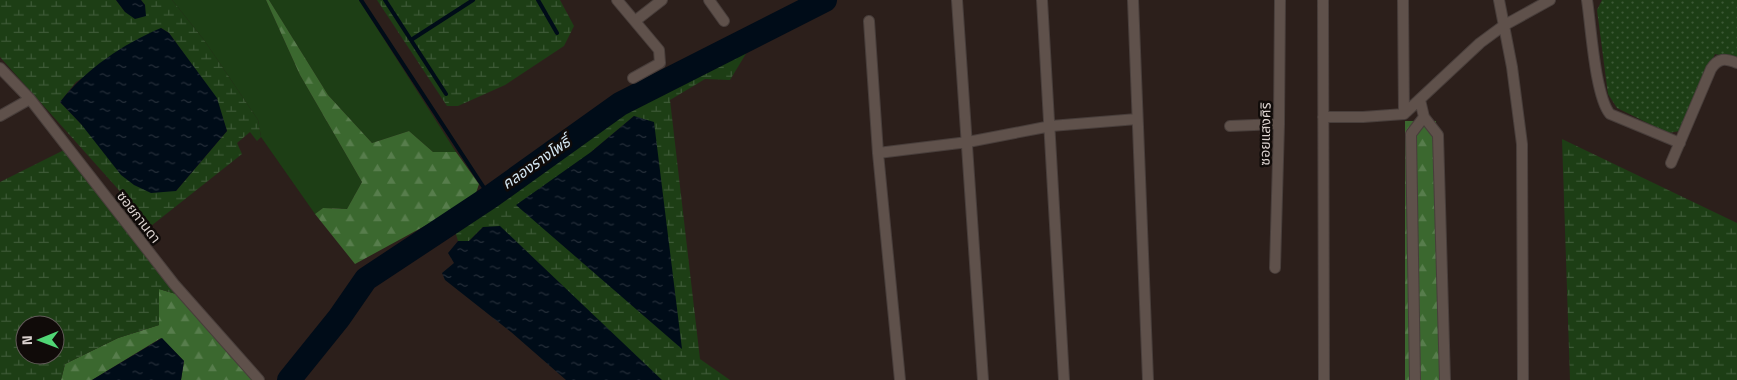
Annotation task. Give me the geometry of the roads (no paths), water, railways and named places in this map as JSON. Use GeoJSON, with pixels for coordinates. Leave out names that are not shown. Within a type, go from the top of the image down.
{"type":"FeatureCollection","features":[{"type":"Feature","properties":{"kind":"street"},"geometry":{"type":"LineString","coordinates":[[617,0],[659,50],[661,58],[660,63],[633,78]]}},
{"type":"Feature","properties":{"kind":"street"},"geometry":{"type":"LineString","coordinates":[[635,21],[662,0]]}},
{"type":"Feature","properties":{"kind":"street"},"geometry":{"type":"LineString","coordinates":[[709,0],[724,21]]}},
{"type":"Feature","properties":{"kind":"street"},"geometry":{"type":"LineString","coordinates":[[957,0],[983,380]]}},
{"type":"Feature","properties":{"kind":"street"},"geometry":{"type":"LineString","coordinates":[[1042,0],[1051,126],[1064,380]]}},
{"type":"Feature","properties":{"kind":"street"},"geometry":{"type":"LineString","coordinates":[[1133,0],[1148,380]]}},
{"type":"Feature","properties":{"kind":"street","name":"ซอยแสงศิริ"},"geometry":{"type":"LineString","coordinates":[[1275,268],[1280,124],[1280,0]]}},
{"type":"Feature","properties":{"kind":"street"},"geometry":{"type":"LineString","coordinates":[[1323,0],[1324,380]]}},
{"type":"Feature","properties":{"kind":"street"},"geometry":{"type":"LineString","coordinates":[[1403,0],[1404,114]]}},
{"type":"Feature","properties":{"kind":"street"},"geometry":{"type":"LineString","coordinates":[[1499,0],[1512,67],[1522,144],[1523,380]]}},
{"type":"Feature","properties":{"kind":"street"},"geometry":{"type":"LineString","coordinates":[[1323,117],[1404,114],[1460,60],[1503,26],[1550,0]]}},
{"type":"Feature","properties":{"kind":"street"},"geometry":{"type":"LineString","coordinates":[[1588,0],[1600,93],[1606,110],[1610,114],[1642,129],[1680,143]]}},
{"type":"Feature","properties":{"kind":"street"},"geometry":{"type":"LineString","coordinates":[[869,21],[878,153],[900,380]]}},
{"type":"Feature","properties":{"kind":"street"},"geometry":{"type":"LineString","coordinates":[[1671,163],[1714,64],[1722,59],[1737,63]]}},
{"type":"Feature","properties":{"kind":"street","name":"ซอยกานดา"},"geometry":{"type":"LineString","coordinates":[[0,68],[30,99],[174,284],[256,377]]}},
{"type":"Feature","properties":{"kind":"street"},"geometry":{"type":"LineString","coordinates":[[0,116],[30,99]]}},
{"type":"Feature","properties":{"kind":"street"},"geometry":{"type":"LineString","coordinates":[[1420,100],[1424,116],[1438,135],[1445,380]]}},
{"type":"Feature","properties":{"kind":"street"},"geometry":{"type":"LineString","coordinates":[[1415,380],[1411,134],[1424,116]]}},
{"type":"Feature","properties":{"kind":"street"},"geometry":{"type":"LineString","coordinates":[[878,153],[968,142],[1051,126],[1137,119]]}},
{"type":"Feature","properties":{"kind":"street"},"geometry":{"type":"LineString","coordinates":[[1230,126],[1280,124]]}},
{"type":"Feature","properties":{"kind":"water"},"geometry":{"type":"Polygon","coordinates":[[[116,0],[141,0],[145,5],[146,16],[135,19],[125,12],[116,0]]]}},
{"type":"Feature","properties":{"kind":"water"},"geometry":{"type":"Polygon","coordinates":[[[161,28],[169,33],[217,98],[227,131],[176,191],[151,193],[134,185],[121,175],[81,124],[60,102],[93,68],[119,50],[161,28]]]}},
{"type":"Feature","properties":{"kind":"water"},"geometry":{"type":"Polygon","coordinates":[[[634,116],[654,122],[682,349],[516,205],[591,152],[634,116]]]}},
{"type":"Feature","properties":{"kind":"water"},"geometry":{"type":"Polygon","coordinates":[[[500,226],[662,380],[566,380],[511,332],[445,280],[442,273],[454,263],[448,253],[458,241],[469,241],[483,227],[500,226]]]}},
{"type":"Feature","properties":{"kind":"water"},"geometry":{"type":"Polygon","coordinates":[[[162,338],[184,361],[181,380],[92,380],[162,338]]]}},
{"type":"Feature","properties":{"kind":"waterway"},"geometry":{"type":"LineString","coordinates":[[361,0],[490,197]]}},
{"type":"Feature","properties":{"kind":"waterway"},"geometry":{"type":"LineString","coordinates":[[385,0],[446,94]]}},
{"type":"Feature","properties":{"kind":"waterway"},"geometry":{"type":"LineString","coordinates":[[411,40],[473,0]]}},
{"type":"Feature","properties":{"kind":"waterway"},"geometry":{"type":"LineString","coordinates":[[538,0],[557,33]]}},
{"type":"Feature","properties":{"kind":"waterway","name":"คลองรางโพธิ์"},"geometry":{"type":"LineString","coordinates":[[289,380],[339,318],[366,279],[490,197],[620,104],[825,0]]}}]}
